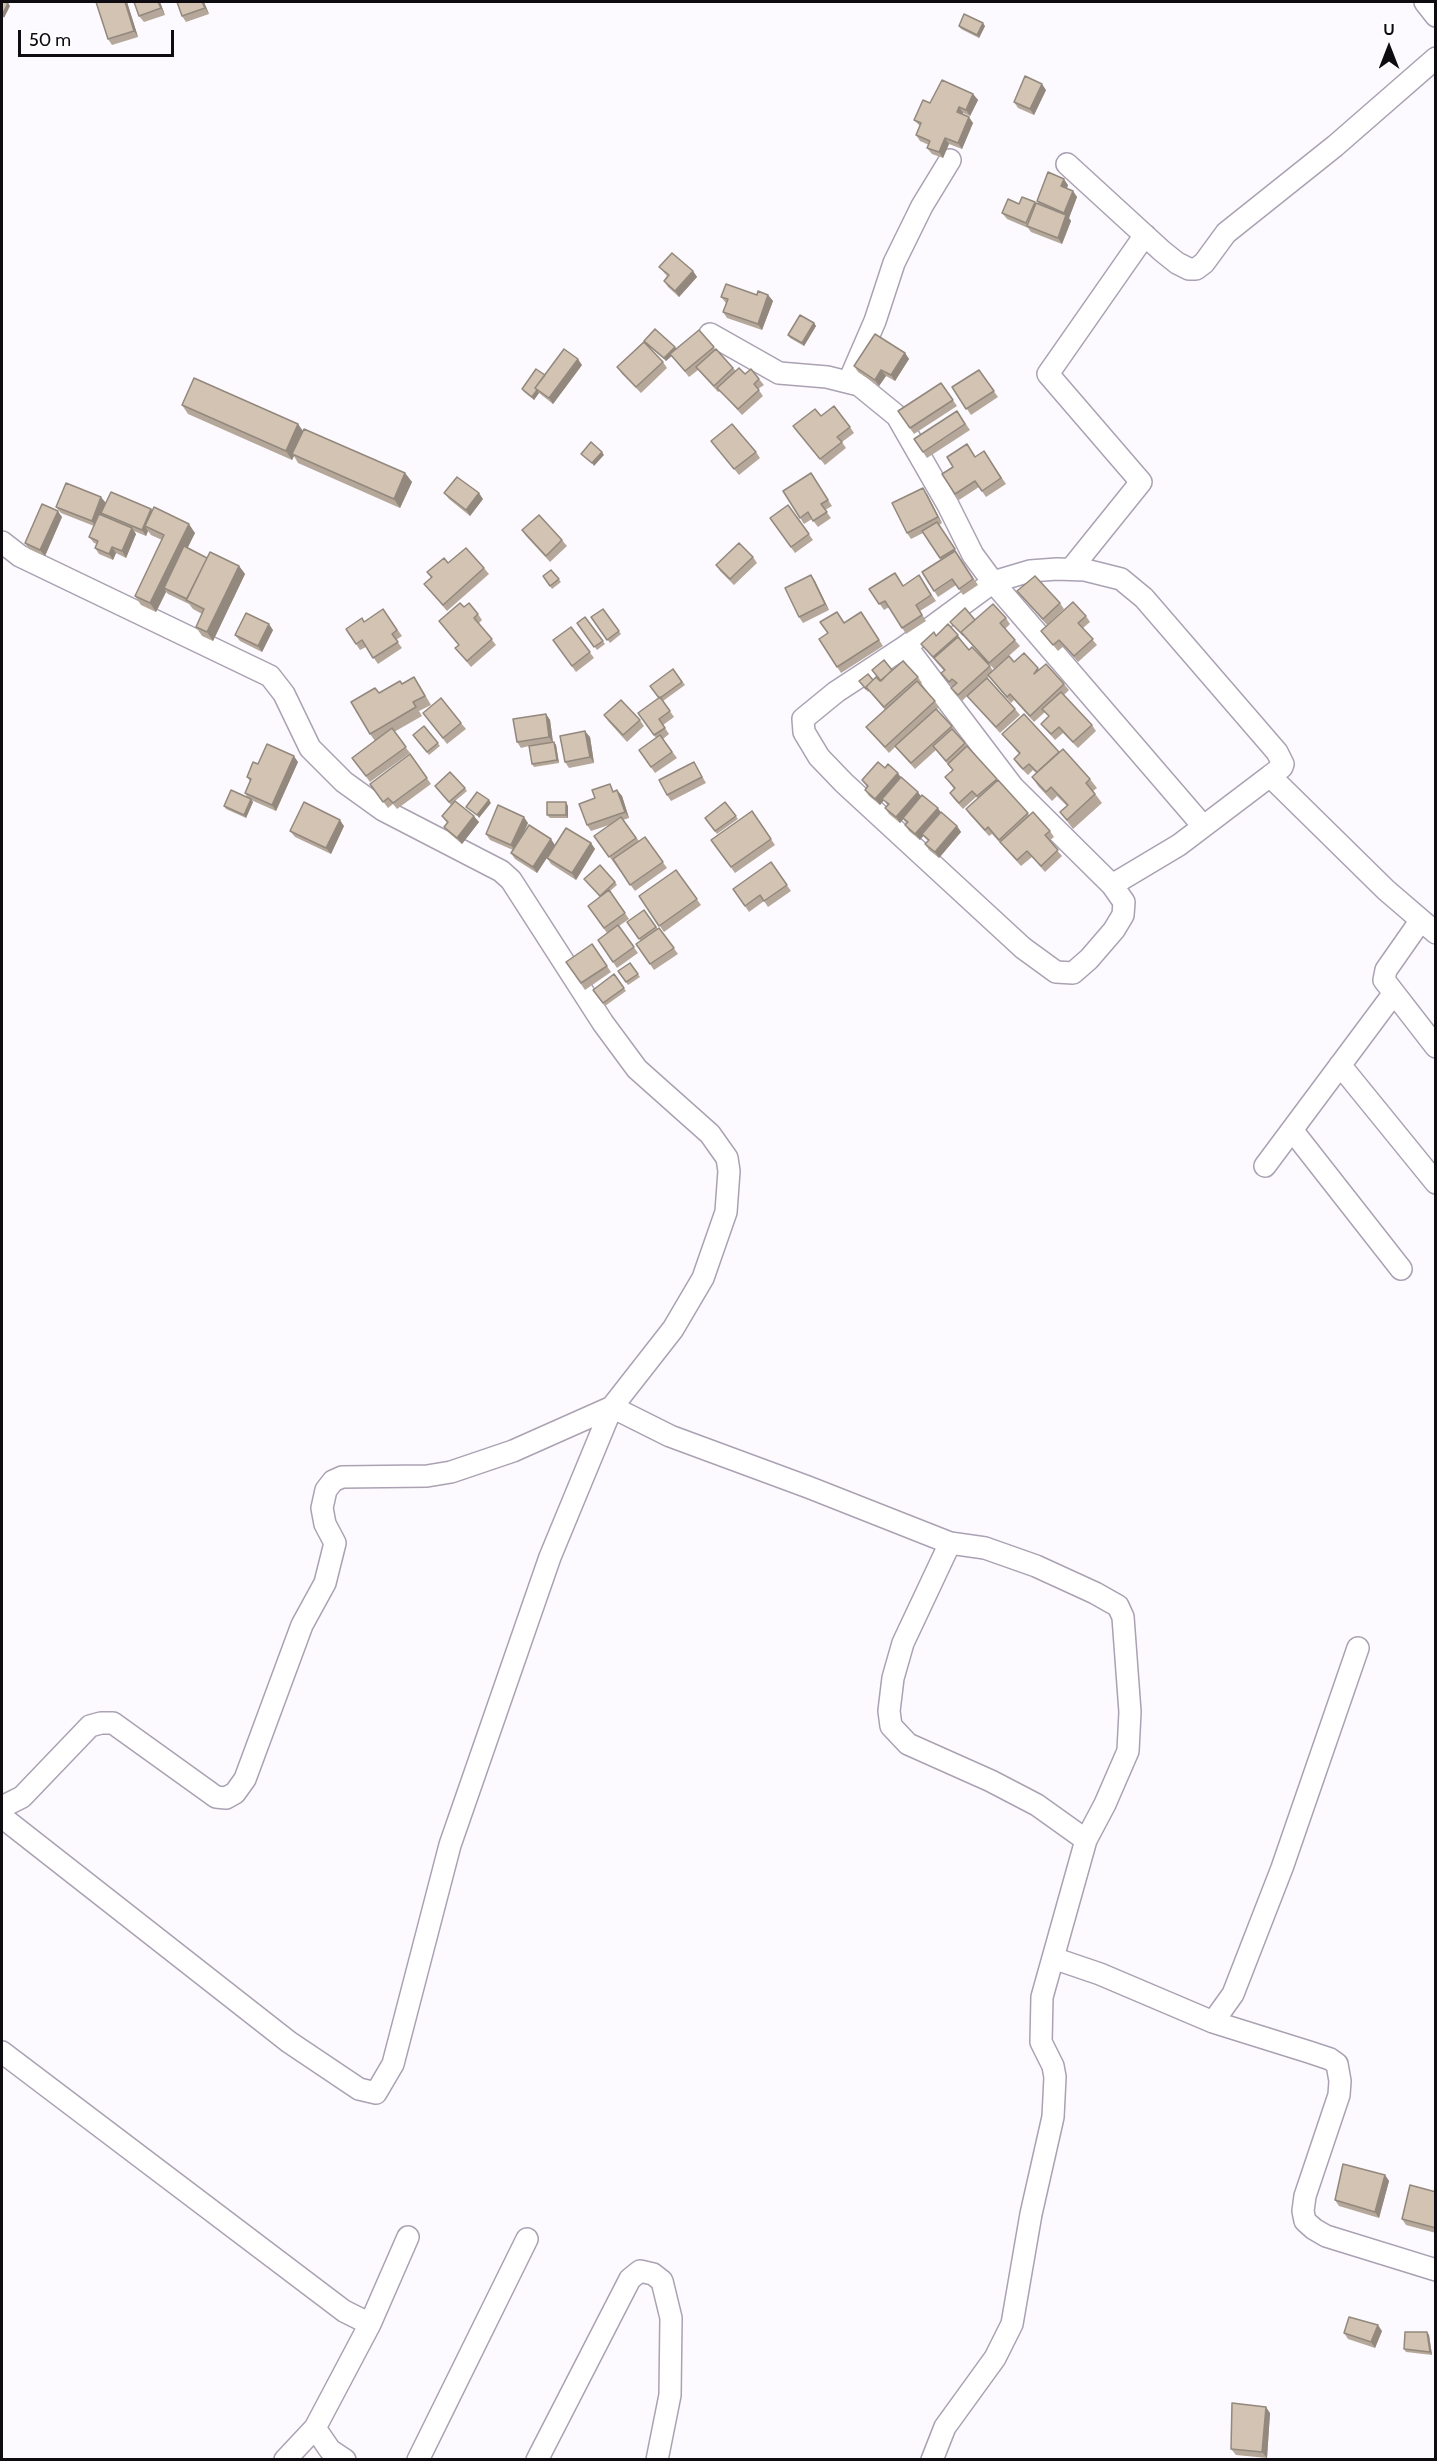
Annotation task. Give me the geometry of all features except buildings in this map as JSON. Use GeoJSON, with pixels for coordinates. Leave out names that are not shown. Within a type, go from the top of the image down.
{"type":"FeatureCollection","features":[{"type":"Feature","properties":{"kind":"street"},"geometry":{"type":"LineString","coordinates":[[1425,2],[1436,16]]}},
{"type":"Feature","properties":{"kind":"street"},"geometry":{"type":"LineString","coordinates":[[1067,164],[1177,263],[1189,269],[1196,269],[1204,263],[1226,233],[1335,146],[1436,58]]}},
{"type":"Feature","properties":{"kind":"street"},"geometry":{"type":"LineString","coordinates":[[849,381],[875,321],[894,263],[922,206],[950,160]]}},
{"type":"Feature","properties":{"kind":"street"},"geometry":{"type":"LineString","coordinates":[[1071,569],[1141,482],[1048,374],[1145,235]]}},
{"type":"Feature","properties":{"kind":"street"},"geometry":{"type":"LineString","coordinates":[[710,334],[779,373],[849,381],[859,385],[897,416],[948,505],[973,555],[993,582],[1203,826]]}},
{"type":"Feature","properties":{"kind":"street"},"geometry":{"type":"LineString","coordinates":[[2,542],[20,556],[270,676],[284,694],[310,748],[344,782],[383,810],[501,871],[511,880],[603,1023],[637,1069],[691,1116],[721,1147],[727,1158],[729,1171],[726,1212],[703,1278],[673,1329],[612,1407],[550,1557],[458,1823],[393,2064],[376,2093],[359,2089],[289,2042],[2,1817]]}},
{"type":"Feature","properties":{"kind":"street"},"geometry":{"type":"LineString","coordinates":[[906,646],[1013,787],[1112,885],[1124,902],[1123,915],[1114,930],[1089,959],[1073,973],[1056,972],[1023,948],[819,758],[804,732],[802,724],[807,714],[906,646],[993,582],[1030,571],[1071,569],[1103,573],[1121,579],[1144,598],[1277,752],[1283,764],[1282,767],[1179,845],[1112,885]]}},
{"type":"Feature","properties":{"kind":"street"},"geometry":{"type":"LineString","coordinates":[[1270,776],[1378,882],[1428,926],[1386,970],[1384,980],[1436,1047]]}},
{"type":"Feature","properties":{"kind":"street"},"geometry":{"type":"LineString","coordinates":[[1265,1166],[1394,993]]}},
{"type":"Feature","properties":{"kind":"street"},"geometry":{"type":"LineString","coordinates":[[1340,1065],[1436,1183]]}},
{"type":"Feature","properties":{"kind":"street"},"geometry":{"type":"LineString","coordinates":[[1292,1130],[1401,1269]]}},
{"type":"Feature","properties":{"kind":"street"},"geometry":{"type":"LineString","coordinates":[[612,1407],[670,1436],[808,1486],[950,1543],[985,1548],[1036,1566],[1095,1593],[1118,1606],[1121,1611],[1125,1630],[1130,1712],[1128,1751],[1105,1804],[1086,1840],[1042,1997],[1041,2042],[1053,2066],[1055,2077],[1053,2117],[1031,2214],[1012,2324],[995,2358],[945,2427],[932,2460]]}},
{"type":"Feature","properties":{"kind":"street"},"geometry":{"type":"LineString","coordinates":[[2,1807],[22,1797],[90,1726],[101,1723],[113,1723],[216,1797],[226,1798],[235,1793],[245,1779],[302,1625],[325,1583],[335,1543],[325,1524],[322,1508],[326,1490],[333,1481],[342,1477],[427,1476],[451,1472],[513,1451],[612,1407]]}},
{"type":"Feature","properties":{"kind":"street"},"geometry":{"type":"LineString","coordinates":[[950,1543],[903,1643],[893,1678],[889,1711],[891,1725],[908,1744],[990,1780],[1037,1805],[1086,1840]]}},
{"type":"Feature","properties":{"kind":"street"},"geometry":{"type":"LineString","coordinates":[[1213,2022],[1233,1994],[1282,1868],[1358,1648]]}},
{"type":"Feature","properties":{"kind":"street"},"geometry":{"type":"LineString","coordinates":[[1053,1958],[1100,1974],[1213,2022],[1330,2059],[1336,2064],[1339,2072],[1339,2095],[1305,2196],[1303,2211],[1305,2221],[1326,2236],[1436,2270]]}},
{"type":"Feature","properties":{"kind":"street"},"geometry":{"type":"LineString","coordinates":[[2,2052],[344,2311],[370,2324]]}},
{"type":"Feature","properties":{"kind":"street"},"geometry":{"type":"LineString","coordinates":[[285,2460],[315,2428],[370,2324],[408,2237]]}},
{"type":"Feature","properties":{"kind":"street"},"geometry":{"type":"LineString","coordinates":[[418,2460],[527,2240]]}},
{"type":"Feature","properties":{"kind":"street"},"geometry":{"type":"LineString","coordinates":[[537,2460],[630,2279],[640,2271],[653,2274],[662,2281],[670,2318],[670,2395],[657,2460]]}},
{"type":"Feature","properties":{"kind":"street"},"geometry":{"type":"LineString","coordinates":[[315,2428],[330,2450],[345,2460]]}}]}
